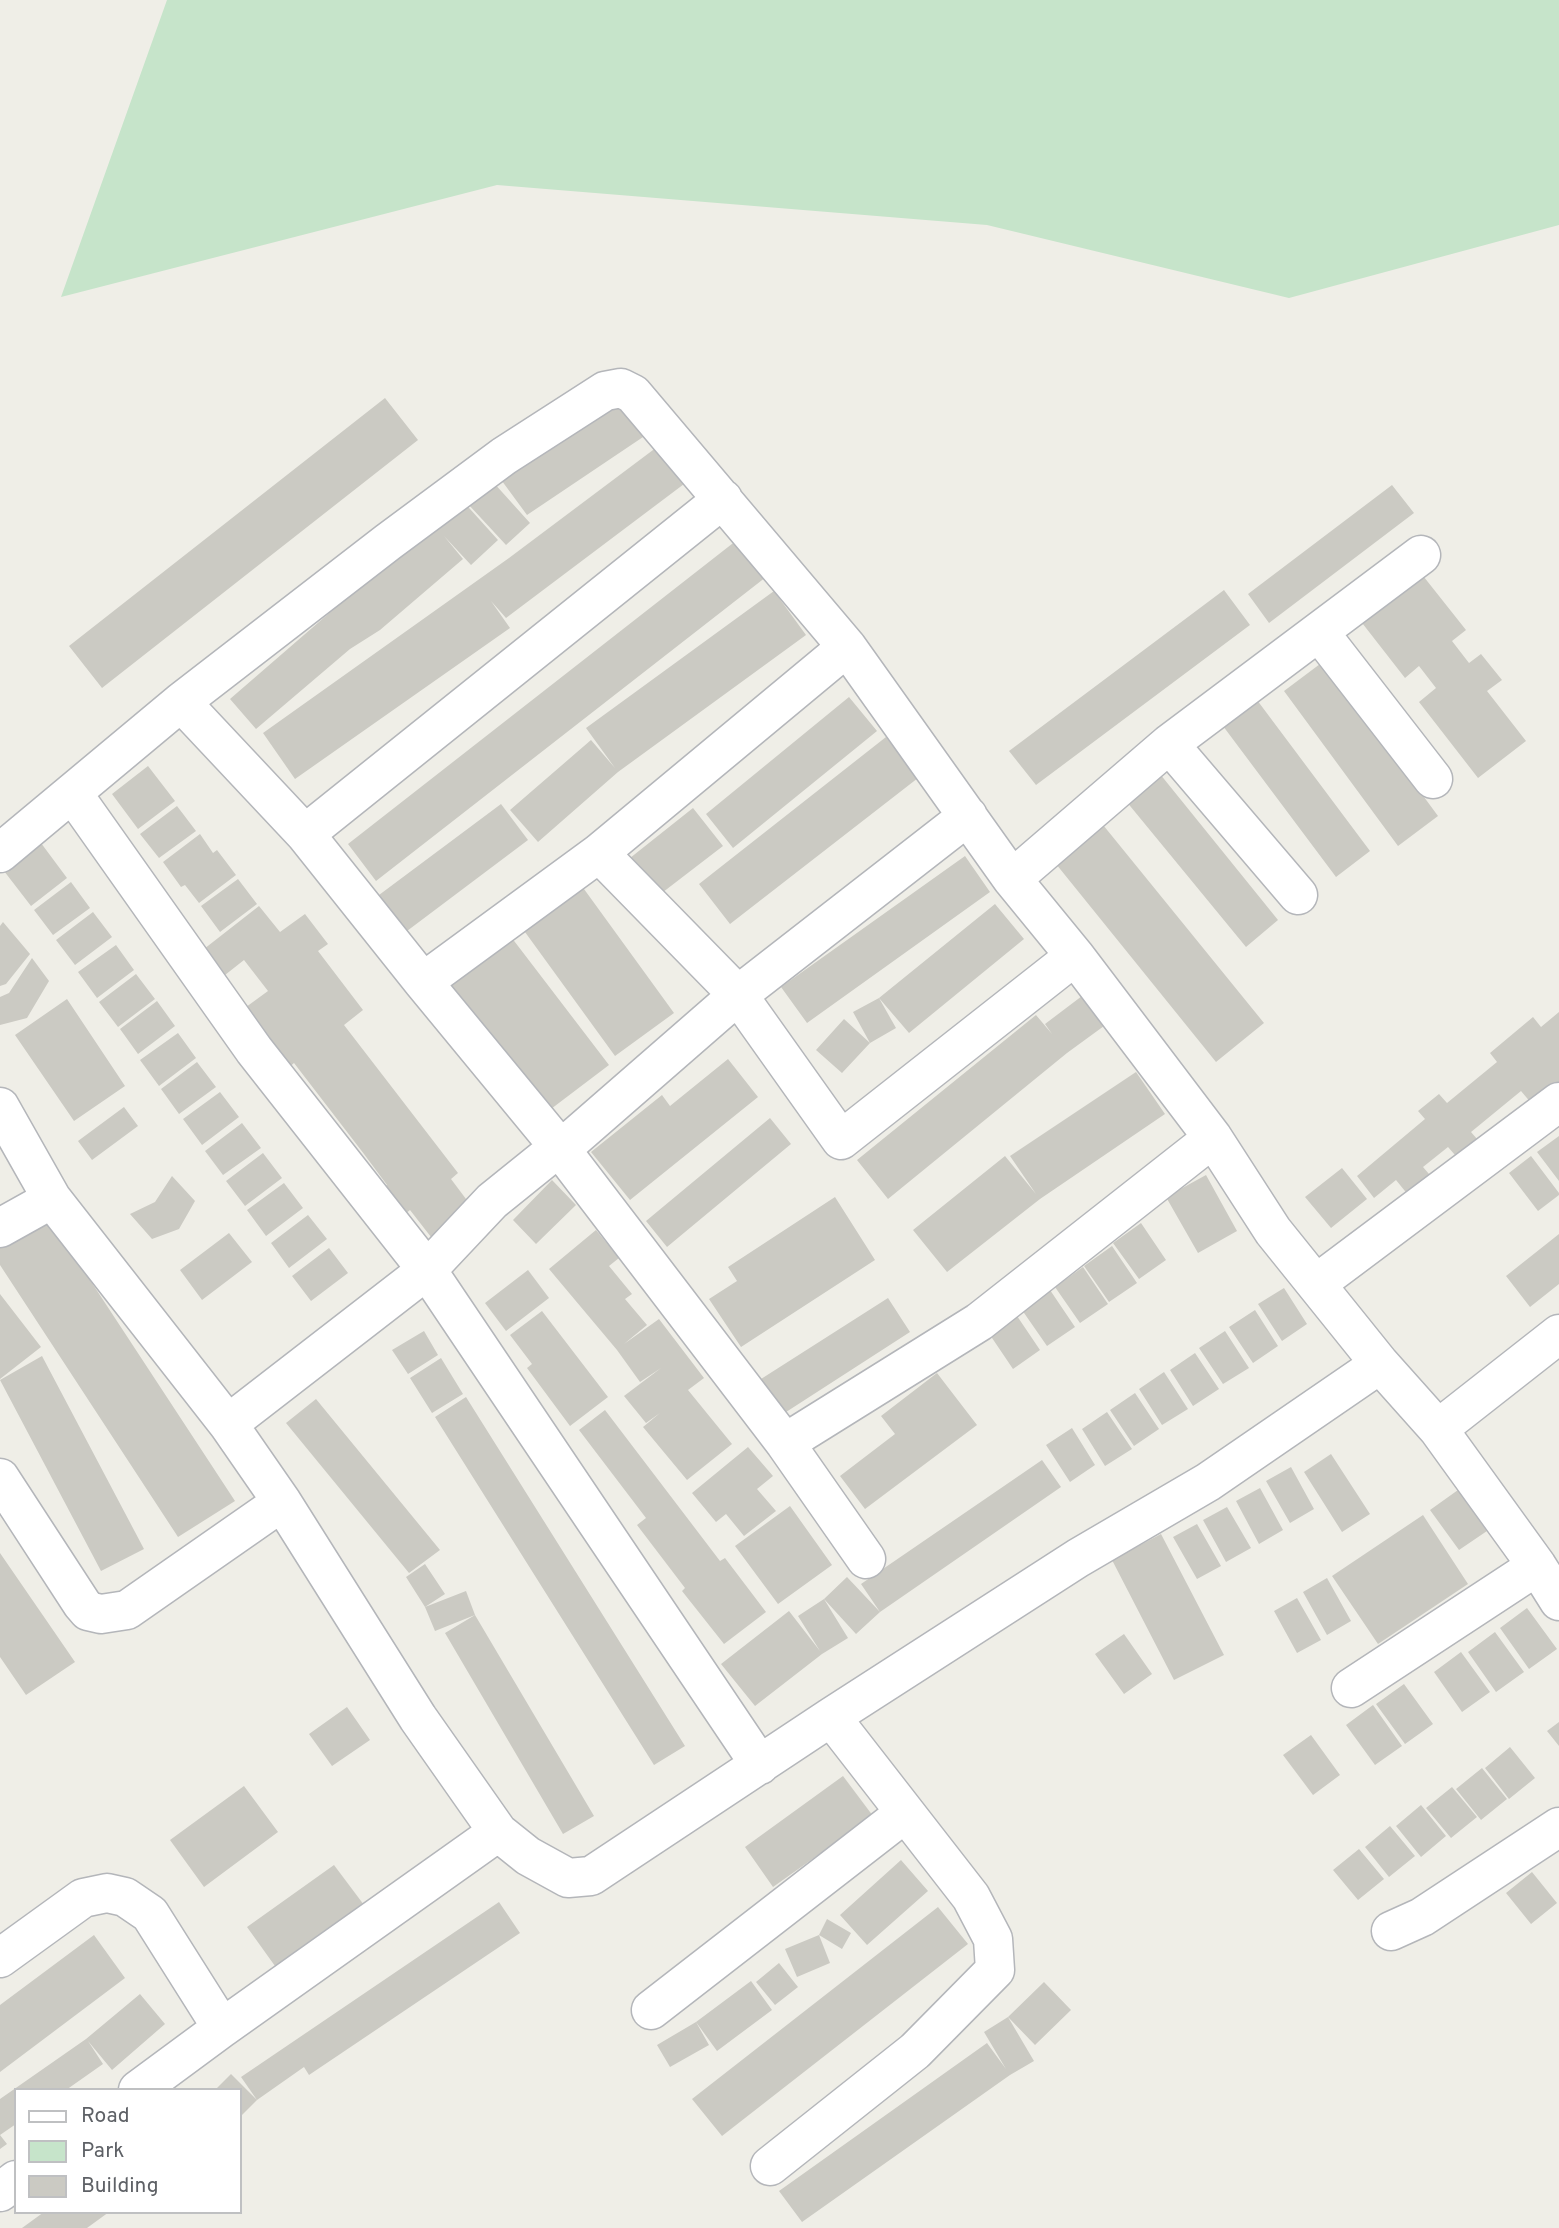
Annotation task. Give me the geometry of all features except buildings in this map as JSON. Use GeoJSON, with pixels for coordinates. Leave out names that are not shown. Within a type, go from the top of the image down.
{"type":"FeatureCollection","features":[{"type":"Feature","properties":{"kind":"street"},"geometry":{"type":"LineString","coordinates":[[0,853],[181,702],[504,456],[605,391],[621,388],[634,394],[847,648],[1012,879],[1075,956],[1213,1138],[1273,1231],[1380,1364],[1438,1429],[1537,1566],[1559,1601]]}},
{"type":"Feature","properties":{"kind":"street"},"geometry":{"type":"LineString","coordinates":[[305,834],[723,499]]}},
{"type":"Feature","properties":{"kind":"street"},"geometry":{"type":"LineString","coordinates":[[1012,879],[1169,744],[1421,555]]}},
{"type":"Feature","properties":{"kind":"street"},"geometry":{"type":"LineString","coordinates":[[1319,632],[1433,779]]}},
{"type":"Feature","properties":{"kind":"street"},"geometry":{"type":"LineString","coordinates":[[423,982],[599,853],[847,648]]}},
{"type":"Feature","properties":{"kind":"street"},"geometry":{"type":"LineString","coordinates":[[181,702],[305,834],[559,1147],[785,1443],[866,1559]]}},
{"type":"Feature","properties":{"kind":"street"},"geometry":{"type":"LineString","coordinates":[[1169,744],[1298,895]]}},
{"type":"Feature","properties":{"kind":"street"},"geometry":{"type":"LineString","coordinates":[[73,794],[254,1050],[427,1270],[760,1765]]}},
{"type":"Feature","properties":{"kind":"street"},"geometry":{"type":"LineString","coordinates":[[228,1424],[427,1270],[492,1201],[559,1147],[575,1138],[738,995],[968,816]]}},
{"type":"Feature","properties":{"kind":"street"},"geometry":{"type":"LineString","coordinates":[[599,853],[738,995],[841,1140],[1075,956]]}},
{"type":"Feature","properties":{"kind":"street"},"geometry":{"type":"LineString","coordinates":[[1316,1284],[1559,1102]]}},
{"type":"Feature","properties":{"kind":"street"},"geometry":{"type":"LineString","coordinates":[[0,1107],[52,1199],[228,1424],[282,1502],[418,1718],[498,1832],[528,1856],[568,1878],[591,1876],[1078,1558],[1208,1482],[1380,1364]]}},
{"type":"Feature","properties":{"kind":"street"},"geometry":{"type":"LineString","coordinates":[[785,1443],[979,1322],[1213,1138]]}},
{"type":"Feature","properties":{"kind":"street"},"geometry":{"type":"LineString","coordinates":[[0,1228],[52,1199]]}},
{"type":"Feature","properties":{"kind":"street"},"geometry":{"type":"LineString","coordinates":[[1438,1429],[1559,1334]]}},
{"type":"Feature","properties":{"kind":"street"},"geometry":{"type":"LineString","coordinates":[[0,1478],[82,1604],[88,1611],[101,1614],[127,1610],[282,1502]]}},
{"type":"Feature","properties":{"kind":"street"},"geometry":{"type":"LineString","coordinates":[[1351,1688],[1537,1566]]}},
{"type":"Feature","properties":{"kind":"street"},"geometry":{"type":"LineString","coordinates":[[770,2166],[915,2051],[995,1970],[993,1939],[971,1897],[831,1717]]}},
{"type":"Feature","properties":{"kind":"street"},"geometry":{"type":"LineString","coordinates":[[651,2010],[905,1813]]}},
{"type":"Feature","properties":{"kind":"street"},"geometry":{"type":"LineString","coordinates":[[1391,1931],[1422,1917],[1559,1827]]}},
{"type":"Feature","properties":{"kind":"street"},"geometry":{"type":"LineString","coordinates":[[141,2088],[498,1832]]}},
{"type":"Feature","properties":{"kind":"street"},"geometry":{"type":"LineString","coordinates":[[0,1958],[83,1898],[107,1893],[125,1896],[150,1914],[222,2028]]}},
{"type":"Feature","properties":{"kind":"green space"},"geometry":{"type":"Polygon","coordinates":[[[167,0],[1559,0],[1559,225],[1289,298],[987,225],[497,185],[61,297],[167,0]]]}}]}
